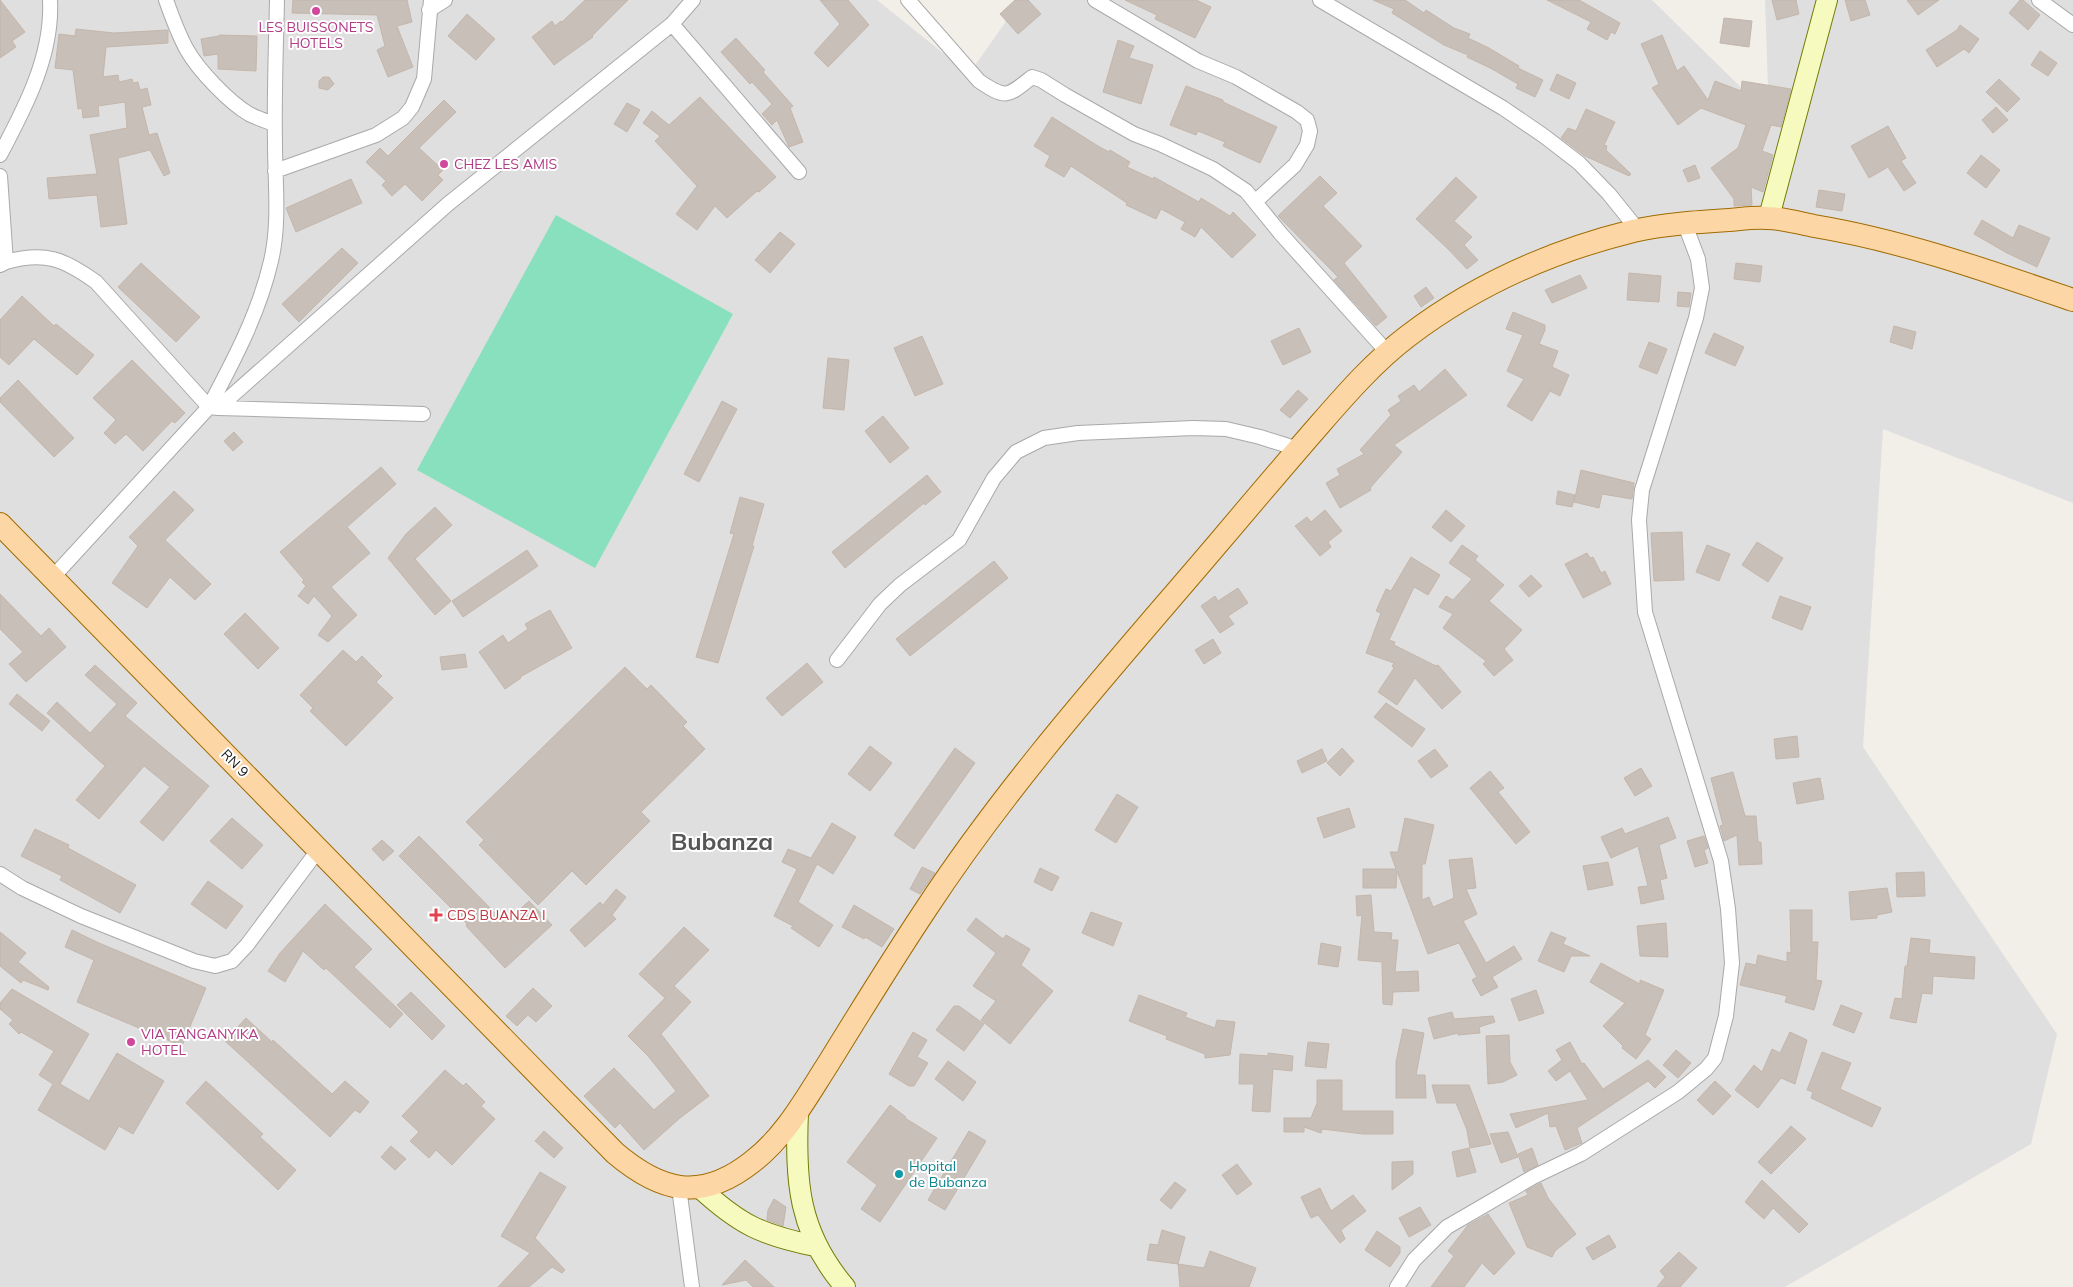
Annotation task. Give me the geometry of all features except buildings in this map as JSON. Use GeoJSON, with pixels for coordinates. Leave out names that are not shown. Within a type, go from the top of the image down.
{"type":"FeatureCollection","features":[{"type":"Feature","properties":{"kind":"main road"},"geometry":{"type":"LineString","coordinates":[[1769,218],[1827,0]]}},
{"type":"Feature","properties":{"kind":"main road"},"geometry":{"type":"LineString","coordinates":[[690,1188],[721,1182],[756,1160],[798,1112],[923,912],[967,848],[1057,732],[1364,374],[1406,337],[1449,307],[1507,275],[1572,248],[1638,230],[1684,222],[1769,218],[1852,232],[1906,245],[2073,300]]}},
{"type":"Feature","properties":{"kind":"main road","name":"RN 9"},"geometry":{"type":"LineString","coordinates":[[0,524],[615,1153],[635,1170],[656,1181],[690,1188]]}},
{"type":"Feature","properties":{"kind":"main road"},"geometry":{"type":"LineString","coordinates":[[798,1112],[796,1151],[798,1181],[804,1213],[815,1246],[845,1287]]}},
{"type":"Feature","properties":{"kind":"main road"},"geometry":{"type":"LineString","coordinates":[[690,1188],[744,1223],[766,1234],[815,1246]]}},
{"type":"Feature","properties":{"kind":"street"},"geometry":{"type":"LineString","coordinates":[[0,155],[20,118],[34,85],[44,52],[51,12],[50,0]]}},
{"type":"Feature","properties":{"kind":"street"},"geometry":{"type":"LineString","coordinates":[[166,0],[188,50],[197,63],[240,108],[251,115],[274,124]]}},
{"type":"Feature","properties":{"kind":"street"},"geometry":{"type":"LineString","coordinates":[[214,408],[243,344],[272,259],[276,216],[274,124],[277,0]]}},
{"type":"Feature","properties":{"kind":"street"},"geometry":{"type":"LineString","coordinates":[[275,171],[376,135],[402,118],[412,107],[424,79],[430,5],[445,0]]}},
{"type":"Feature","properties":{"kind":"street"},"geometry":{"type":"LineString","coordinates":[[53,577],[214,408],[448,204],[672,24],[693,0]]}},
{"type":"Feature","properties":{"kind":"street"},"geometry":{"type":"LineString","coordinates":[[908,0],[979,81],[991,89],[1002,93],[1012,93],[1032,77],[1041,80],[1134,134],[1160,144],[1213,170],[1246,190],[1280,234],[1388,353]]}},
{"type":"Feature","properties":{"kind":"street"},"geometry":{"type":"LineString","coordinates":[[1095,0],[1170,46],[1198,61],[1236,77],[1297,112],[1307,120],[1310,131],[1307,145],[1295,165],[1256,201]]}},
{"type":"Feature","properties":{"kind":"street"},"geometry":{"type":"LineString","coordinates":[[1320,0],[1503,108],[1544,136],[1579,163],[1609,194],[1638,230]]}},
{"type":"Feature","properties":{"kind":"street"},"geometry":{"type":"LineString","coordinates":[[2039,0],[2073,25]]}},
{"type":"Feature","properties":{"kind":"street"},"geometry":{"type":"LineString","coordinates":[[672,24],[799,172]]}},
{"type":"Feature","properties":{"kind":"street"},"geometry":{"type":"LineString","coordinates":[[0,176],[3,264],[23,257],[39,256],[58,259],[77,268],[96,282],[214,408],[423,414]]}},
{"type":"Feature","properties":{"kind":"street"},"geometry":{"type":"LineString","coordinates":[[1397,1287],[1414,1260],[1446,1227],[1533,1177],[1581,1154],[1678,1092],[1706,1069],[1715,1058],[1726,1016],[1732,962],[1728,909],[1721,862],[1645,612],[1638,520],[1642,490],[1693,326],[1702,288],[1698,259],[1684,222]]}},
{"type":"Feature","properties":{"kind":"street"},"geometry":{"type":"LineString","coordinates":[[837,660],[880,604],[900,585],[959,540],[994,478],[1016,452],[1044,438],[1078,433],[1193,428],[1226,430],[1260,437],[1298,449]]}},
{"type":"Feature","properties":{"kind":"street"},"geometry":{"type":"LineString","coordinates":[[0,874],[22,888],[81,916],[194,961],[215,966],[232,961],[247,945],[319,849]]}},
{"type":"Feature","properties":{"kind":"street"},"geometry":{"type":"LineString","coordinates":[[690,1188],[692,1287]]}},
{"type":"Feature","properties":{"kind":"shaded area"},"geometry":{"type":"Polygon","coordinates":[[[0,0],[877,0],[969,74],[1021,0],[1652,0],[1769,115],[1765,0],[2073,0],[2073,503],[1883,429],[1863,747],[2057,1034],[2031,1144],[1785,1287],[0,1287],[0,0]]]}},
{"type":"Feature","properties":{"kind":"green space"},"geometry":{"type":"Polygon","coordinates":[[[556,215],[733,314],[595,568],[417,470],[556,215]]]}},
{"type":"Feature","properties":{"kind":"place","name":"LES BUISSONETS HOTELS"},"geometry":{"type":"Point","coordinates":[316,11]}},
{"type":"Feature","properties":{"kind":"place","name":"CHEZ LES AMIS"},"geometry":{"type":"Point","coordinates":[444,164]}},
{"type":"Feature","properties":{"kind":"place","name":"CDS BUANZA I"},"geometry":{"type":"Point","coordinates":[436,915]}},
{"type":"Feature","properties":{"kind":"place","name":"VIA TANGANYIKA HOTEL"},"geometry":{"type":"Point","coordinates":[131,1042]}},
{"type":"Feature","properties":{"kind":"place","name":"Hopital de Bubanza"},"geometry":{"type":"Point","coordinates":[899,1174]}},
{"type":"Feature","properties":{"kind":"district","name":"Bubanza"},"geometry":{"type":"Point","coordinates":[722,841]}}]}
